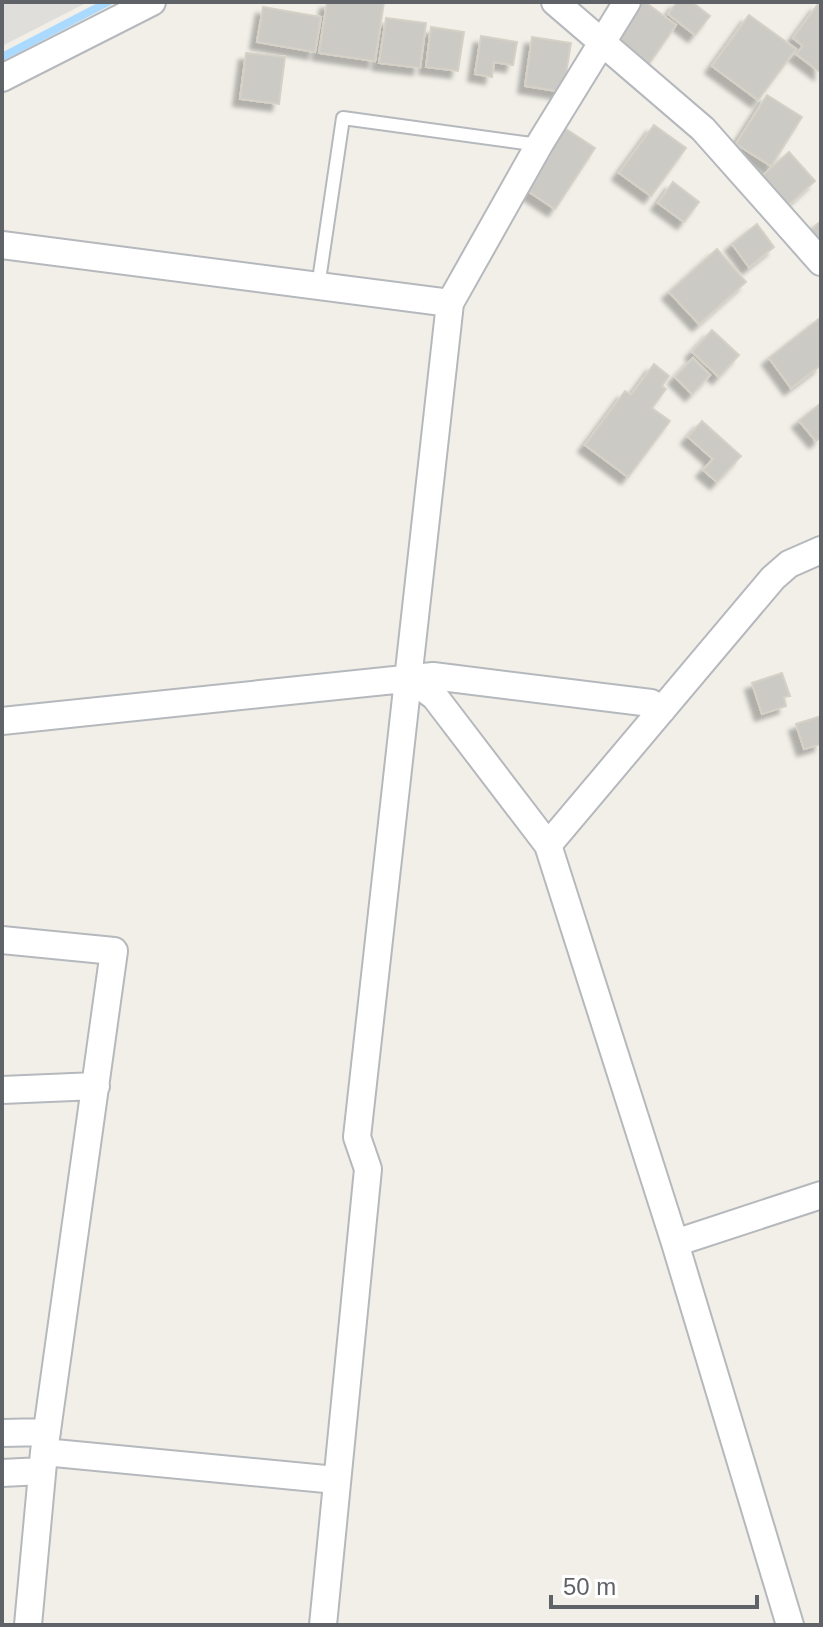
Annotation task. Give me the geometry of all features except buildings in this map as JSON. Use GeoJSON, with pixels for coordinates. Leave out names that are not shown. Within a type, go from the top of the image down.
{"type":"FeatureCollection","features":[{"type":"Feature","properties":{"kind":"street"},"geometry":{"type":"LineString","coordinates":[[2,78],[152,2]]}},
{"type":"Feature","properties":{"kind":"street"},"geometry":{"type":"LineString","coordinates":[[555,2],[703,129],[821,262]]}},
{"type":"Feature","properties":{"kind":"street"},"geometry":{"type":"LineString","coordinates":[[323,1625],[368,1169],[357,1137],[450,303],[539,145],[627,2]]}},
{"type":"Feature","properties":{"kind":"street"},"geometry":{"type":"LineString","coordinates":[[2,245],[450,303]]}},
{"type":"Feature","properties":{"kind":"street"},"geometry":{"type":"LineString","coordinates":[[548,845],[773,578],[789,564],[821,550]]}},
{"type":"Feature","properties":{"kind":"street"},"geometry":{"type":"LineString","coordinates":[[410,678],[435,697],[548,845],[675,1243],[790,1625]]}},
{"type":"Feature","properties":{"kind":"street"},"geometry":{"type":"LineString","coordinates":[[2,721],[410,678],[454,678],[651,703],[662,710]]}},
{"type":"Feature","properties":{"kind":"street"},"geometry":{"type":"LineString","coordinates":[[2,940],[114,951],[44,1452],[28,1625]]}},
{"type":"Feature","properties":{"kind":"street"},"geometry":{"type":"LineString","coordinates":[[2,1090],[96,1086]]}},
{"type":"Feature","properties":{"kind":"street"},"geometry":{"type":"LineString","coordinates":[[675,1243],[821,1195]]}},
{"type":"Feature","properties":{"kind":"street"},"geometry":{"type":"LineString","coordinates":[[2,1433],[44,1452],[336,1480]]}},
{"type":"Feature","properties":{"kind":"street"},"geometry":{"type":"LineString","coordinates":[[2,1473],[44,1452]]}},
{"type":"Feature","properties":{"kind":"lane"},"geometry":{"type":"LineString","coordinates":[[317,288],[343,118],[539,145]]}},
{"type":"Feature","properties":{"kind":"shaded area"},"geometry":{"type":"Polygon","coordinates":[[[2,2],[88,2],[2,46],[2,2]]]}},
{"type":"Feature","properties":{"kind":"waterway"},"geometry":{"type":"LineString","coordinates":[[2,57],[108,2]]}}]}
